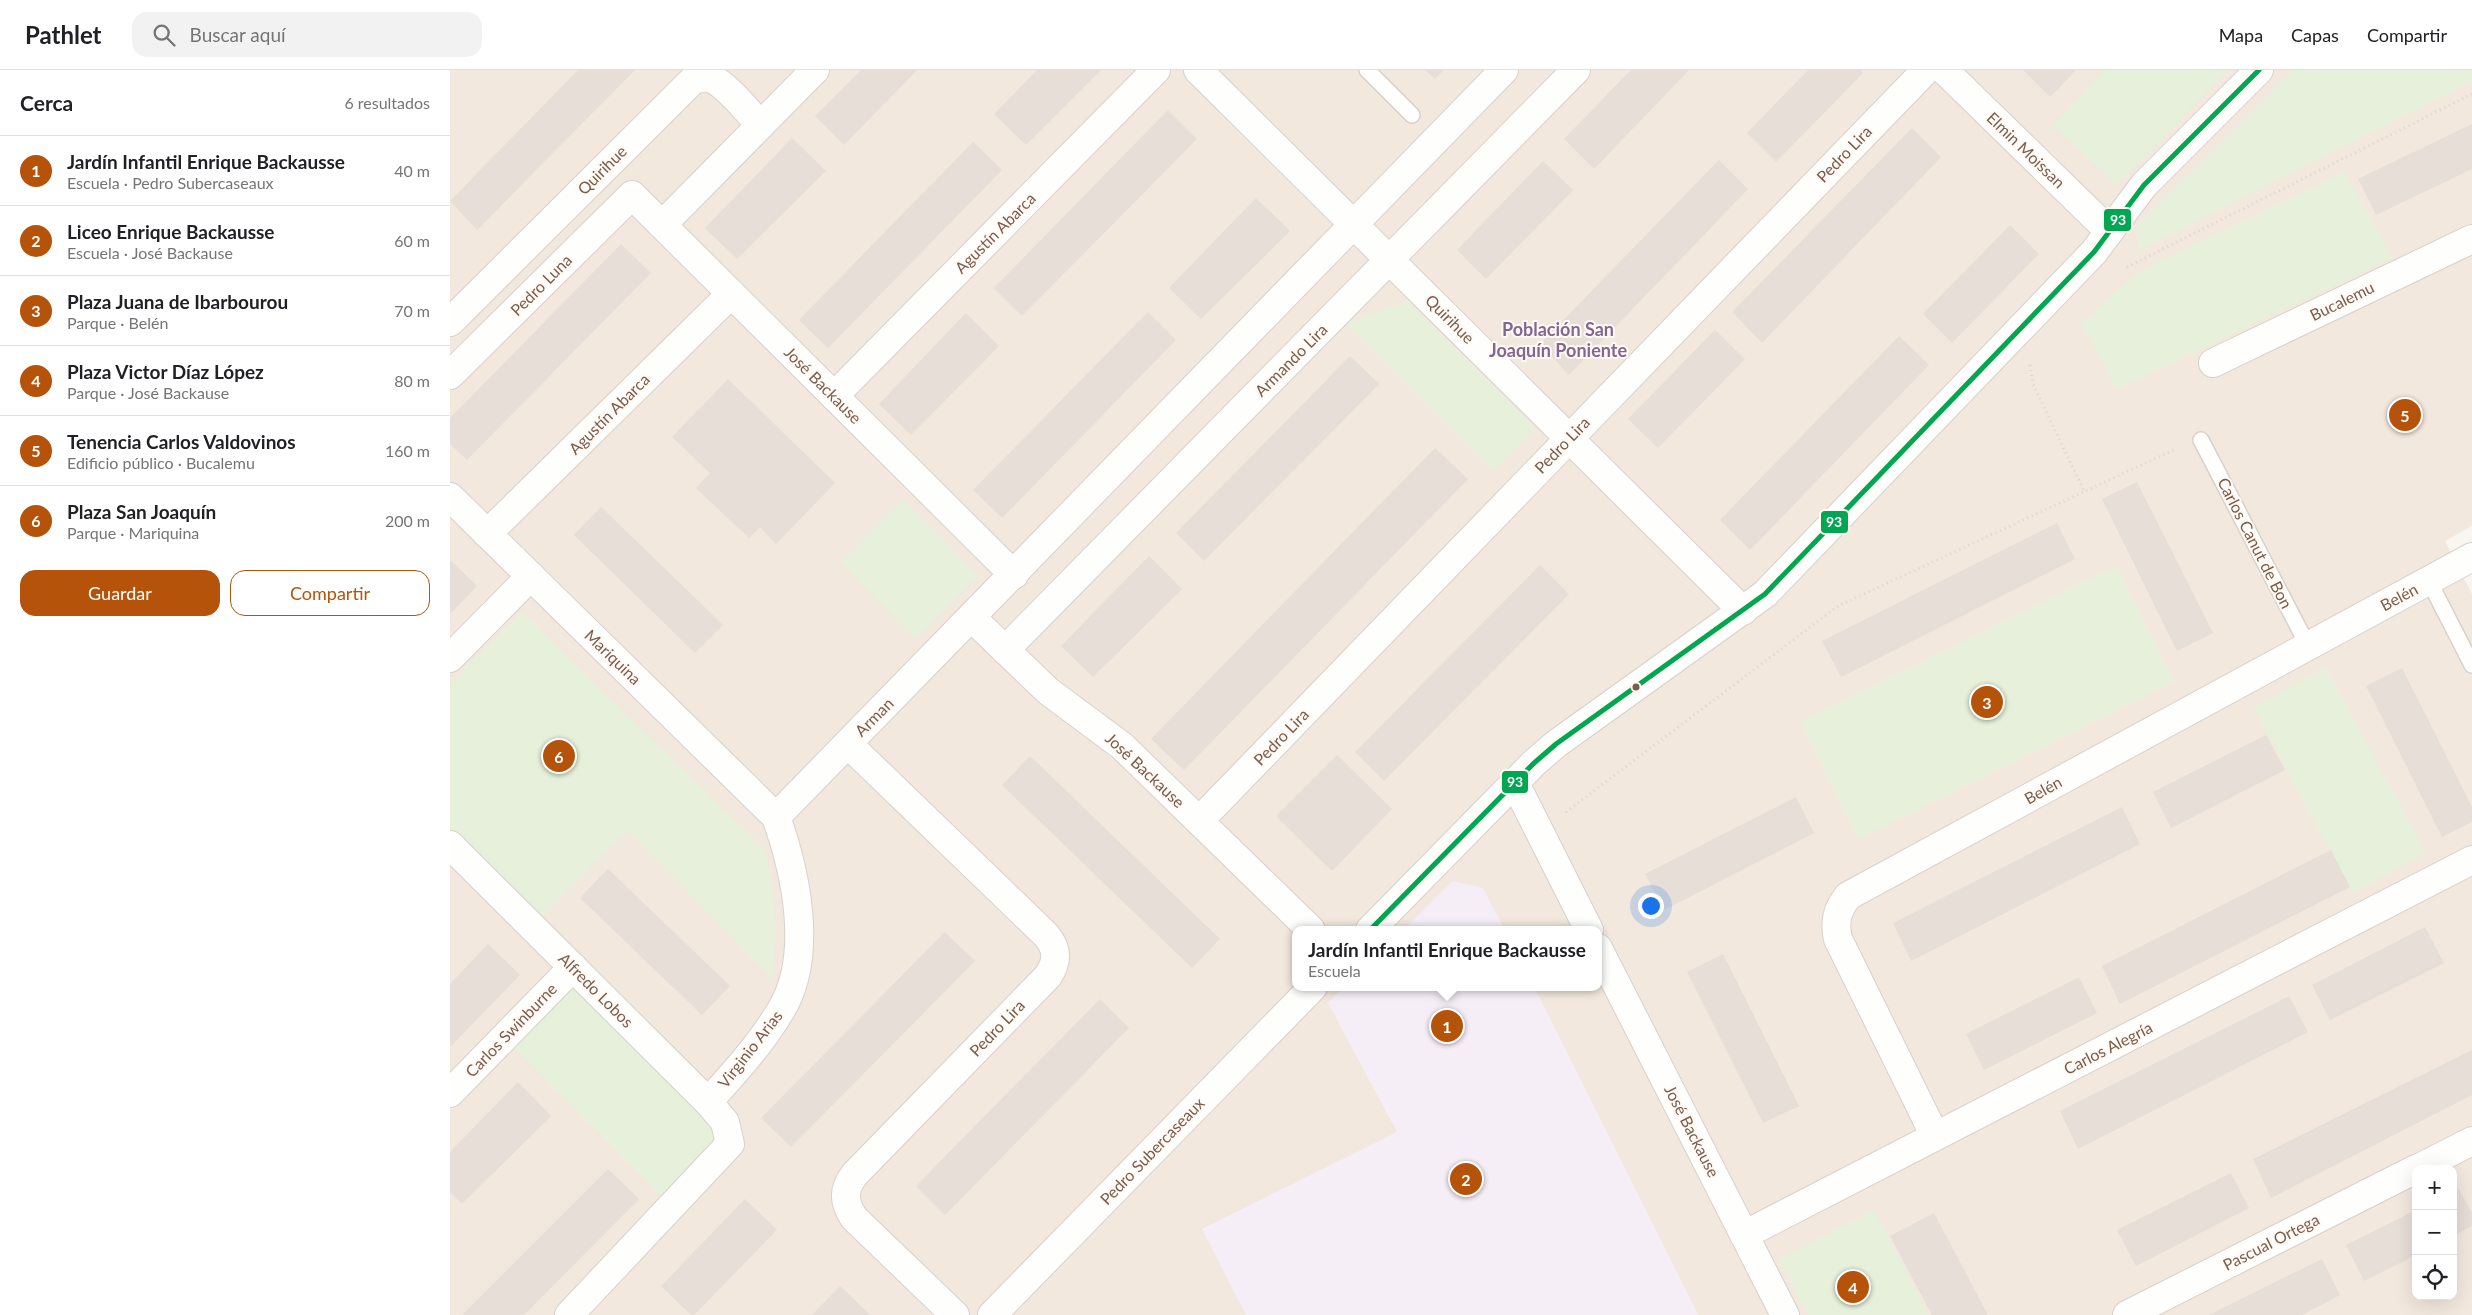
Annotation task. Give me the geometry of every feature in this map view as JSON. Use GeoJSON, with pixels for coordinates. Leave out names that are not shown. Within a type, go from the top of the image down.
{"type":"FeatureCollection","features":[{"type":"Feature","properties":{"kind":"street"},"geometry":{"type":"LineString","coordinates":[[662,225],[815,70]]}},
{"type":"Feature","properties":{"kind":"street","name":"Agustín Abarca"},"geometry":{"type":"LineString","coordinates":[[834,396],[1156,70]]}},
{"type":"Feature","properties":{"kind":"street","name":"Quirihue"},"geometry":{"type":"LineString","coordinates":[[1198,70],[1743,611]]}},
{"type":"Feature","properties":{"kind":"street"},"geometry":{"type":"LineString","coordinates":[[972,618],[1504,70]]}},
{"type":"Feature","properties":{"kind":"street","name":"Armando Lira"},"geometry":{"type":"LineString","coordinates":[[1005,650],[1576,70]]}},
{"type":"Feature","properties":{"kind":"street","name":"Pedro Lira"},"geometry":{"type":"LineString","coordinates":[[1199,821],[1926,70]]}},
{"type":"Feature","properties":{"kind":"street","name":"Elmin Moissan"},"geometry":{"type":"LineString","coordinates":[[1944,70],[2108,230]]}},
{"type":"Feature","properties":{"kind":"street"},"geometry":{"type":"LineString","coordinates":[[1374,926],[1514,783],[1556,744],[1765,594],[2094,252],[2108,230],[2144,185],[2259,70]]}},
{"type":"Feature","properties":{"kind":"street","name":"Quirihue"},"geometry":{"type":"LineString","coordinates":[[450,322],[692,80],[712,79],[721,85],[760,125]]}},
{"type":"Feature","properties":{"kind":"street","name":"José Backause"},"geometry":{"type":"LineString","coordinates":[[632,195],[1014,575]]}},
{"type":"Feature","properties":{"kind":"street","name":"Pedro Luna"},"geometry":{"type":"LineString","coordinates":[[450,375],[632,195]]}},
{"type":"Feature","properties":{"kind":"street","name":"Bucalemu"},"geometry":{"type":"LineString","coordinates":[[2213,363],[2472,239]]}},
{"type":"Feature","properties":{"kind":"street","name":"Agustín Abarca"},"geometry":{"type":"LineString","coordinates":[[487,534],[731,294]]}},
{"type":"Feature","properties":{"kind":"street","name":"Mariquina"},"geometry":{"type":"LineString","coordinates":[[450,497],[776,817]]}},
{"type":"Feature","properties":{"kind":"street","name":"Belén"},"geometry":{"type":"LineString","coordinates":[[1935,1136],[1838,939],[1835,927],[1841,905],[1848,896],[2472,557]]}},
{"type":"Feature","properties":{"kind":"street"},"geometry":{"type":"LineString","coordinates":[[450,658],[531,576]]}},
{"type":"Feature","properties":{"kind":"street","name":"José Backause"},"geometry":{"type":"LineString","coordinates":[[972,618],[1048,691],[1122,746],[1307,926]]}},
{"type":"Feature","properties":{"kind":"street","name":"Arman"},"geometry":{"type":"LineString","coordinates":[[776,817],[972,618]]}},
{"type":"Feature","properties":{"kind":"street","name":"Pedro Lira"},"geometry":{"type":"LineString","coordinates":[[848,744],[1046,934],[1053,943],[1056,955],[1055,966],[1048,976],[855,1174],[848,1183],[844,1194],[847,1207],[854,1218],[956,1315]]}},
{"type":"Feature","properties":{"kind":"street"},"geometry":{"type":"LineString","coordinates":[[1514,783],[1587,926]]}},
{"type":"Feature","properties":{"kind":"street","name":"Virginio Arias"},"geometry":{"type":"LineString","coordinates":[[708,1102],[756,1047],[782,1009],[793,983],[798,961],[797,904],[786,844],[776,817]]}},
{"type":"Feature","properties":{"kind":"street","name":"Alfredo Lobos"},"geometry":{"type":"LineString","coordinates":[[450,844],[708,1102],[724,1122],[730,1144],[569,1315]]}},
{"type":"Feature","properties":{"kind":"street","name":"Carlos Alegría"},"geometry":{"type":"LineString","coordinates":[[1744,1235],[2472,860]]}},
{"type":"Feature","properties":{"kind":"street","name":"José Backause"},"geometry":{"type":"LineString","coordinates":[[1602,956],[1785,1315]]}},
{"type":"Feature","properties":{"kind":"street","name":"Carlos Swinburne"},"geometry":{"type":"LineString","coordinates":[[450,1093],[573,967]]}},
{"type":"Feature","properties":{"kind":"street","name":"Pedro Subercaseaux"},"geometry":{"type":"LineString","coordinates":[[992,1315],[1015,1305],[1309,991]]}},
{"type":"Feature","properties":{"kind":"street","name":"Pascual Ortega"},"geometry":{"type":"LineString","coordinates":[[2424,1165],[2472,1141]]}},
{"type":"Feature","properties":{"kind":"street","name":"Pascual Ortega"},"geometry":{"type":"LineString","coordinates":[[2127,1315],[2412,1171]]}},
{"type":"Feature","properties":{"kind":"lane"},"geometry":{"type":"LineString","coordinates":[[1368,70],[1412,115]]}},
{"type":"Feature","properties":{"kind":"lane","name":"Carlos Canut de Bon"},"geometry":{"type":"LineString","coordinates":[[2201,440],[2308,646]]}},
{"type":"Feature","properties":{"kind":"lane"},"geometry":{"type":"LineString","coordinates":[[2429,581],[2472,665]]}},
{"type":"Feature","properties":{"kind":"path"},"geometry":{"type":"LineString","coordinates":[[2123,271],[2129,264],[2472,94]]}},
{"type":"Feature","properties":{"kind":"path"},"geometry":{"type":"LineString","coordinates":[[2013,337],[2032,368],[2033,384],[2084,491]]}},
{"type":"Feature","properties":{"kind":"path"},"geometry":{"type":"LineString","coordinates":[[2032,368],[2038,361]]}},
{"type":"Feature","properties":{"kind":"path"},"geometry":{"type":"LineString","coordinates":[[1538,830],[1572,808],[1838,606],[2176,450],[2180,455]]}},
{"type":"Feature","properties":{"kind":"shaded area"},"geometry":{"type":"Polygon","coordinates":[[[450,70],[2472,70],[2472,526],[2445,541],[2472,594],[2472,1315],[450,1315],[450,70]]]}},
{"type":"Feature","properties":{"kind":"shaded area"},"geometry":{"type":"Polygon","coordinates":[[[1453,881],[1483,888],[1503,926],[1407,926],[1453,881]]]}},
{"type":"Feature","properties":{"kind":"shaded area"},"geometry":{"type":"Polygon","coordinates":[[[1340,991],[1536,991],[1698,1315],[1246,1315],[1202,1229],[1397,1132],[1328,1003],[1340,991]]]}},
{"type":"Feature","properties":{"kind":"green space"},"geometry":{"type":"Polygon","coordinates":[[[2104,70],[2228,70],[2117,186],[2052,125],[2104,70]]]}},
{"type":"Feature","properties":{"kind":"green space"},"geometry":{"type":"Polygon","coordinates":[[[2293,70],[2472,70],[2472,81],[2139,251],[2136,226],[2293,70]]]}},
{"type":"Feature","properties":{"kind":"green space"},"geometry":{"type":"Polygon","coordinates":[[[2344,172],[2393,258],[2117,389],[2081,324],[2134,274],[2344,172]]]}},
{"type":"Feature","properties":{"kind":"green space"},"geometry":{"type":"Polygon","coordinates":[[[1407,301],[1535,428],[1493,471],[1345,323],[1407,301]]]}},
{"type":"Feature","properties":{"kind":"green space"},"geometry":{"type":"Polygon","coordinates":[[[904,499],[979,576],[915,639],[840,562],[904,499]]]}},
{"type":"Feature","properties":{"kind":"green space"},"geometry":{"type":"Polygon","coordinates":[[[2116,566],[2174,682],[1859,839],[1800,722],[2116,566]]]}},
{"type":"Feature","properties":{"kind":"green space"},"geometry":{"type":"Polygon","coordinates":[[[522,612],[766,851],[775,915],[772,979],[628,830],[542,917],[450,828],[450,683],[522,612]]]}},
{"type":"Feature","properties":{"kind":"green space"},"geometry":{"type":"Polygon","coordinates":[[[2326,668],[2426,853],[2353,893],[2253,707],[2326,668]]]}},
{"type":"Feature","properties":{"kind":"green space"},"geometry":{"type":"Polygon","coordinates":[[[577,981],[729,1128],[661,1197],[512,1046],[577,981]]]}},
{"type":"Feature","properties":{"kind":"green space"},"geometry":{"type":"Polygon","coordinates":[[[1874,1210],[1928,1315],[1808,1315],[1779,1259],[1874,1210]]]}},
{"type":"Feature","properties":{"kind":"building"},"geometry":{"type":"Polygon","coordinates":[[[578,70],[635,70],[477,230],[450,201],[578,70]]]}},
{"type":"Feature","properties":{"kind":"building"},"geometry":{"type":"Polygon","coordinates":[[[861,70],[917,70],[844,145],[815,116],[861,70]]]}},
{"type":"Feature","properties":{"kind":"building"},"geometry":{"type":"Polygon","coordinates":[[[1037,70],[1101,70],[1026,145],[994,114],[1037,70]]]}},
{"type":"Feature","properties":{"kind":"building"},"geometry":{"type":"Polygon","coordinates":[[[1425,70],[1444,70],[1435,79],[1425,70]]]}},
{"type":"Feature","properties":{"kind":"building"},"geometry":{"type":"Polygon","coordinates":[[[1631,70],[1689,70],[1594,169],[1564,139],[1631,70]]]}},
{"type":"Feature","properties":{"kind":"building"},"geometry":{"type":"Polygon","coordinates":[[[1808,70],[1860,70],[1863,73],[1776,162],[1747,133],[1808,70]]]}},
{"type":"Feature","properties":{"kind":"building"},"geometry":{"type":"Polygon","coordinates":[[[2023,70],[2076,70],[2050,97],[2023,70]]]}},
{"type":"Feature","properties":{"kind":"building"},"geometry":{"type":"Polygon","coordinates":[[[1168,110],[1197,139],[1022,316],[994,288],[1168,110]]]}},
{"type":"Feature","properties":{"kind":"building"},"geometry":{"type":"Polygon","coordinates":[[[2472,124],[2472,169],[2376,215],[2358,179],[2472,124]]]}},
{"type":"Feature","properties":{"kind":"building"},"geometry":{"type":"Polygon","coordinates":[[[1912,128],[1941,157],[1762,343],[1732,312],[1912,128]]]}},
{"type":"Feature","properties":{"kind":"building"},"geometry":{"type":"Polygon","coordinates":[[[792,138],[826,171],[737,259],[705,228],[792,138]]]}},
{"type":"Feature","properties":{"kind":"building"},"geometry":{"type":"Polygon","coordinates":[[[973,142],[1002,170],[828,348],[799,320],[973,142]]]}},
{"type":"Feature","properties":{"kind":"building"},"geometry":{"type":"Polygon","coordinates":[[[1719,160],[1748,189],[1569,375],[1540,344],[1719,160]]]}},
{"type":"Feature","properties":{"kind":"building"},"geometry":{"type":"Polygon","coordinates":[[[1543,161],[1573,190],[1486,279],[1457,250],[1543,161]]]}},
{"type":"Feature","properties":{"kind":"building"},"geometry":{"type":"Polygon","coordinates":[[[1256,198],[1290,231],[1201,319],[1169,288],[1256,198]]]}},
{"type":"Feature","properties":{"kind":"building"},"geometry":{"type":"Polygon","coordinates":[[[2010,225],[2039,254],[1952,343],[1923,314],[2010,225]]]}},
{"type":"Feature","properties":{"kind":"building"},"geometry":{"type":"Polygon","coordinates":[[[621,244],[651,273],[467,460],[450,444],[450,418],[621,244]]]}},
{"type":"Feature","properties":{"kind":"building"},"geometry":{"type":"Polygon","coordinates":[[[1148,312],[1176,340],[1002,518],[973,490],[1148,312]]]}},
{"type":"Feature","properties":{"kind":"building"},"geometry":{"type":"Polygon","coordinates":[[[966,313],[999,346],[911,435],[879,404],[966,313]]]}},
{"type":"Feature","properties":{"kind":"building"},"geometry":{"type":"Polygon","coordinates":[[[1715,330],[1745,359],[1658,448],[1628,419],[1715,330]]]}},
{"type":"Feature","properties":{"kind":"building"},"geometry":{"type":"Polygon","coordinates":[[[1899,336],[1929,365],[1750,550],[1720,520],[1899,336]]]}},
{"type":"Feature","properties":{"kind":"building"},"geometry":{"type":"Polygon","coordinates":[[[1350,356],[1379,384],[1204,561],[1176,533],[1350,356]]]}},
{"type":"Feature","properties":{"kind":"building"},"geometry":{"type":"Polygon","coordinates":[[[728,379],[835,483],[776,544],[760,527],[749,538],[696,488],[710,473],[672,437],[728,379]]]}},
{"type":"Feature","properties":{"kind":"building"},"geometry":{"type":"Polygon","coordinates":[[[1435,448],[1468,479],[1184,770],[1151,739],[1435,448]]]}},
{"type":"Feature","properties":{"kind":"building"},"geometry":{"type":"Polygon","coordinates":[[[2137,482],[2213,633],[2177,651],[2102,499],[2137,482]]]}},
{"type":"Feature","properties":{"kind":"building"},"geometry":{"type":"Polygon","coordinates":[[[601,507],[723,625],[695,653],[574,535],[601,507]]]}},
{"type":"Feature","properties":{"kind":"building"},"geometry":{"type":"Polygon","coordinates":[[[2057,523],[2075,559],[1841,677],[1822,641],[2057,523]]]}},
{"type":"Feature","properties":{"kind":"building"},"geometry":{"type":"Polygon","coordinates":[[[1149,556],[1182,589],[1093,677],[1061,646],[1149,556]]]}},
{"type":"Feature","properties":{"kind":"building"},"geometry":{"type":"Polygon","coordinates":[[[450,560],[477,586],[450,614],[450,560]]]}},
{"type":"Feature","properties":{"kind":"building"},"geometry":{"type":"Polygon","coordinates":[[[1540,565],[1569,594],[1384,781],[1355,752],[1540,565]]]}},
{"type":"Feature","properties":{"kind":"building"},"geometry":{"type":"Polygon","coordinates":[[[2402,668],[2472,807],[2472,822],[2442,837],[2366,686],[2402,668]]]}},
{"type":"Feature","properties":{"kind":"building"},"geometry":{"type":"Polygon","coordinates":[[[2266,735],[2285,770],[2171,828],[2153,792],[2266,735]]]}},
{"type":"Feature","properties":{"kind":"building"},"geometry":{"type":"Polygon","coordinates":[[[1337,755],[1392,809],[1332,871],[1276,816],[1337,755]]]}},
{"type":"Feature","properties":{"kind":"building"},"geometry":{"type":"Polygon","coordinates":[[[1030,756],[1220,939],[1192,968],[1002,785],[1030,756]]]}},
{"type":"Feature","properties":{"kind":"building"},"geometry":{"type":"Polygon","coordinates":[[[1796,797],[1814,833],[1664,910],[1645,874],[1796,797]]]}},
{"type":"Feature","properties":{"kind":"building"},"geometry":{"type":"Polygon","coordinates":[[[2122,807],[2140,844],[1911,961],[1893,923],[2122,807]]]}},
{"type":"Feature","properties":{"kind":"building"},"geometry":{"type":"Polygon","coordinates":[[[2331,850],[2350,887],[2120,1004],[2102,966],[2331,850]]]}},
{"type":"Feature","properties":{"kind":"building"},"geometry":{"type":"Polygon","coordinates":[[[608,869],[730,986],[702,1015],[580,898],[608,869]]]}},
{"type":"Feature","properties":{"kind":"building"},"geometry":{"type":"Polygon","coordinates":[[[2425,927],[2444,963],[2330,1020],[2312,985],[2425,927]]]}},
{"type":"Feature","properties":{"kind":"building"},"geometry":{"type":"Polygon","coordinates":[[[945,932],[975,961],[791,1147],[761,1118],[945,932]]]}},
{"type":"Feature","properties":{"kind":"building"},"geometry":{"type":"Polygon","coordinates":[[[488,944],[520,975],[450,1047],[450,984],[488,944]]]}},
{"type":"Feature","properties":{"kind":"building"},"geometry":{"type":"Polygon","coordinates":[[[1723,954],[1799,1106],[1763,1123],[1687,972],[1723,954]]]}},
{"type":"Feature","properties":{"kind":"building"},"geometry":{"type":"Polygon","coordinates":[[[2079,977],[2097,1013],[1984,1070],[1966,1034],[2079,977]]]}},
{"type":"Feature","properties":{"kind":"building"},"geometry":{"type":"Polygon","coordinates":[[[2289,996],[2308,1032],[2078,1149],[2060,1111],[2289,996]]]}},
{"type":"Feature","properties":{"kind":"building"},"geometry":{"type":"Polygon","coordinates":[[[1100,999],[1129,1028],[945,1215],[916,1186],[1100,999]]]}},
{"type":"Feature","properties":{"kind":"building"},"geometry":{"type":"Polygon","coordinates":[[[2472,1050],[2472,1095],[2271,1198],[2253,1159],[2472,1050]]]}},
{"type":"Feature","properties":{"kind":"building"},"geometry":{"type":"Polygon","coordinates":[[[518,1082],[551,1116],[462,1204],[450,1192],[450,1152],[518,1082]]]}},
{"type":"Feature","properties":{"kind":"building"},"geometry":{"type":"Polygon","coordinates":[[[608,1169],[639,1199],[524,1315],[462,1315],[608,1169]]]}},
{"type":"Feature","properties":{"kind":"building"},"geometry":{"type":"Polygon","coordinates":[[[2231,1173],[2249,1208],[2136,1266],[2117,1230],[2231,1173]]]}},
{"type":"Feature","properties":{"kind":"building"},"geometry":{"type":"Polygon","coordinates":[[[2459,1189],[2472,1213],[2472,1226],[2457,1234],[2457,1210],[2457,1190],[2459,1189]]]}},
{"type":"Feature","properties":{"kind":"building"},"geometry":{"type":"Polygon","coordinates":[[[745,1199],[777,1230],[694,1315],[691,1315],[661,1286],[745,1199]]]}},
{"type":"Feature","properties":{"kind":"building"},"geometry":{"type":"Polygon","coordinates":[[[2412,1212],[2412,1257],[2364,1281],[2346,1245],[2412,1212]]]}},
{"type":"Feature","properties":{"kind":"building"},"geometry":{"type":"Polygon","coordinates":[[[1934,1213],[1988,1315],[1932,1315],[1890,1236],[1934,1213]]]}},
{"type":"Feature","properties":{"kind":"building"},"geometry":{"type":"Polygon","coordinates":[[[2322,1259],[2340,1295],[2302,1315],[2209,1315],[2322,1259]]]}},
{"type":"Feature","properties":{"kind":"building"},"geometry":{"type":"Polygon","coordinates":[[[840,1286],[870,1315],[812,1315],[840,1286]]]}},
{"type":"Feature","properties":{"kind":"transit line","name":"93"},"geometry":{"type":"LineString","coordinates":[[1374,926],[1533,764],[1556,744],[1765,594],[2094,252],[2144,185],[2259,70]]}},
{"type":"Feature","properties":{"kind":"place","name":"Tenencia Carlos Valdovinos"},"geometry":{"type":"Point","coordinates":[2405,415]}},
{"type":"Feature","properties":{"kind":"place","name":"Plaza Juana de Ibarbourou"},"geometry":{"type":"Point","coordinates":[1987,702]}},
{"type":"Feature","properties":{"kind":"place","name":"Plaza San Joaquín"},"geometry":{"type":"Point","coordinates":[559,756]}},
{"type":"Feature","properties":{"kind":"place","name":"Jardín Infantil Enrique Backausse"},"geometry":{"type":"Point","coordinates":[1447,1026]}},
{"type":"Feature","properties":{"kind":"place","name":"Liceo Enrique Backausse"},"geometry":{"type":"Point","coordinates":[1466,1179]}},
{"type":"Feature","properties":{"kind":"place","name":"Plaza Victor Díaz López"},"geometry":{"type":"Point","coordinates":[1853,1287]}},
{"type":"Feature","properties":{"kind":"district","name":"Población San Joaquín Poniente"},"geometry":{"type":"Point","coordinates":[1558,340]}}]}
